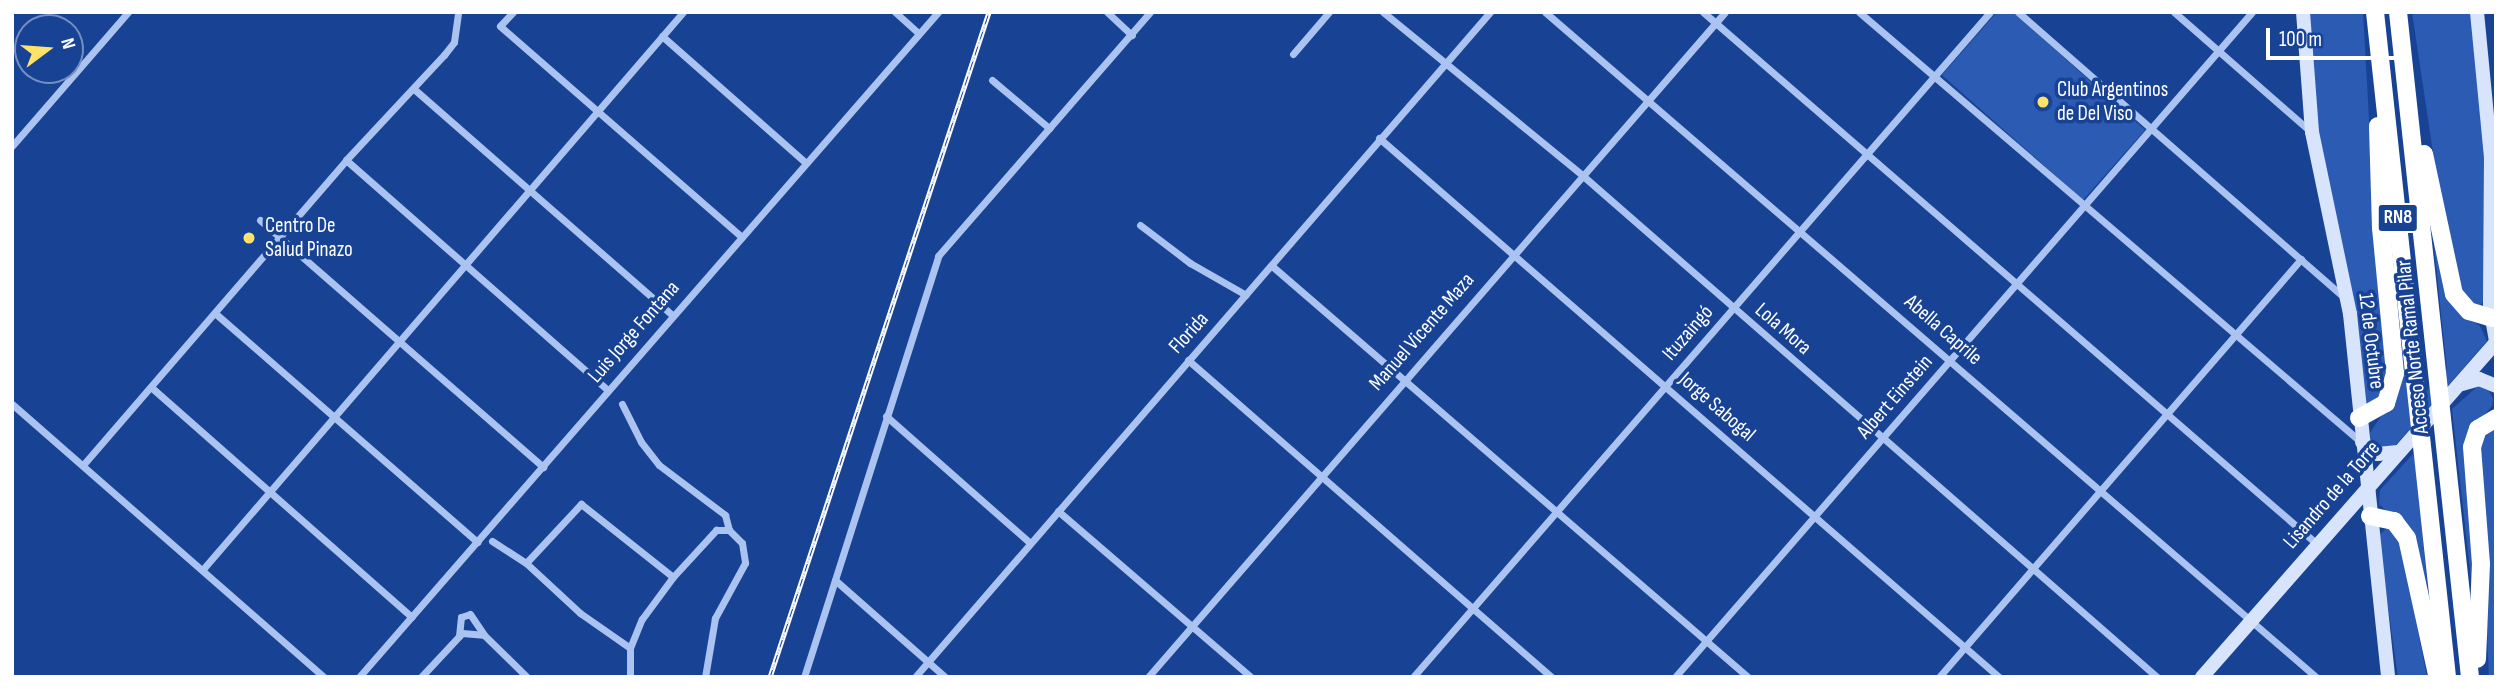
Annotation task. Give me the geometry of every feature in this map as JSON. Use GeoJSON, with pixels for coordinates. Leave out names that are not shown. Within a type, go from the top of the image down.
{"type":"FeatureCollection","features":[{"type":"Feature","properties":{"kind":"highway","name":"Acceso Norte Ramal Pilar"},"geometry":{"type":"LineString","coordinates":[[2375,12],[2426,457],[2447,677]]}},
{"type":"Feature","properties":{"kind":"highway","name":"Acceso Norte Ramal Pilar"},"geometry":{"type":"LineString","coordinates":[[2399,18],[2470,677]]}},
{"type":"Feature","properties":{"kind":"highway"},"geometry":{"type":"LineString","coordinates":[[2399,18],[2449,281],[2464,307],[2492,318]]}},
{"type":"Feature","properties":{"kind":"highway"},"geometry":{"type":"LineString","coordinates":[[2359,418],[2386,403],[2395,373],[2378,177],[2378,38]]}},
{"type":"Feature","properties":{"kind":"highway"},"geometry":{"type":"LineString","coordinates":[[2476,677],[2481,564],[2472,447],[2478,429],[2496,418]]}},
{"type":"Feature","properties":{"kind":"highway"},"geometry":{"type":"LineString","coordinates":[[2370,516],[2394,520],[2407,538],[2438,677]]}},
{"type":"Feature","properties":{"kind":"street"},"geometry":{"type":"LineString","coordinates":[[13,143],[128,12]]}},
{"type":"Feature","properties":{"kind":"street"},"geometry":{"type":"LineString","coordinates":[[83,464],[152,388],[346,160],[414,89],[454,42],[458,12]]}},
{"type":"Feature","properties":{"kind":"street"},"geometry":{"type":"LineString","coordinates":[[513,12],[500,26],[596,114],[742,237]]}},
{"type":"Feature","properties":{"kind":"street"},"geometry":{"type":"LineString","coordinates":[[204,568],[267,490],[682,12]]}},
{"type":"Feature","properties":{"kind":"street"},"geometry":{"type":"LineString","coordinates":[[895,12],[918,33]]}},
{"type":"Feature","properties":{"kind":"street","name":"Luis Jorge Fontana"},"geometry":{"type":"LineString","coordinates":[[359,677],[938,12]]}},
{"type":"Feature","properties":{"kind":"street"},"geometry":{"type":"LineString","coordinates":[[1107,12],[1132,35]]}},
{"type":"Feature","properties":{"kind":"street"},"geometry":{"type":"LineString","coordinates":[[804,677],[926,287],[949,239],[1150,12]]}},
{"type":"Feature","properties":{"kind":"street"},"geometry":{"type":"LineString","coordinates":[[1293,54],[1329,12]]}},
{"type":"Feature","properties":{"kind":"street","name":"Lola Mora"},"geometry":{"type":"LineString","coordinates":[[1383,12],[1582,175],[1732,309],[2157,677]]}},
{"type":"Feature","properties":{"kind":"street","name":"Florida"},"geometry":{"type":"LineString","coordinates":[[915,677],[1490,12]]}},
{"type":"Feature","properties":{"kind":"street","name":"Abella Caprile"},"geometry":{"type":"LineString","coordinates":[[1545,12],[2316,677]]}},
{"type":"Feature","properties":{"kind":"street"},"geometry":{"type":"LineString","coordinates":[[1703,12],[2317,544]]}},
{"type":"Feature","properties":{"kind":"street","name":"Manuel Vicente Maza"},"geometry":{"type":"LineString","coordinates":[[1148,677],[1404,378],[1725,12]]}},
{"type":"Feature","properties":{"kind":"street"},"geometry":{"type":"LineString","coordinates":[[1860,12],[2234,337],[2362,442],[2378,454],[2398,452]]}},
{"type":"Feature","properties":{"kind":"street","name":"Ituzaingó"},"geometry":{"type":"LineString","coordinates":[[1413,677],[1990,12]]}},
{"type":"Feature","properties":{"kind":"street"},"geometry":{"type":"LineString","coordinates":[[2018,12],[2346,299]]}},
{"type":"Feature","properties":{"kind":"street"},"geometry":{"type":"LineString","coordinates":[[2174,12],[2312,132]]}},
{"type":"Feature","properties":{"kind":"street","name":"Albert Einstein"},"geometry":{"type":"LineString","coordinates":[[1675,677],[2252,12]]}},
{"type":"Feature","properties":{"kind":"street","name":"12 de Octubre"},"geometry":{"type":"LineString","coordinates":[[2303,12],[2312,132],[2346,299],[2388,677]]}},
{"type":"Feature","properties":{"kind":"street"},"geometry":{"type":"LineString","coordinates":[[2477,12],[2491,157],[2492,318],[2496,342]]}},
{"type":"Feature","properties":{"kind":"street"},"geometry":{"type":"LineString","coordinates":[[662,36],[805,162]]}},
{"type":"Feature","properties":{"kind":"street"},"geometry":{"type":"LineString","coordinates":[[992,80],[1049,128]]}},
{"type":"Feature","properties":{"kind":"street"},"geometry":{"type":"LineString","coordinates":[[414,89],[672,315]]}},
{"type":"Feature","properties":{"kind":"street","name":"Jorge Sabogal"},"geometry":{"type":"LineString","coordinates":[[1380,138],[1999,677]]}},
{"type":"Feature","properties":{"kind":"street"},"geometry":{"type":"LineString","coordinates":[[346,160],[463,266],[607,389]]}},
{"type":"Feature","properties":{"kind":"street"},"geometry":{"type":"LineString","coordinates":[[260,220],[543,467]]}},
{"type":"Feature","properties":{"kind":"street"},"geometry":{"type":"LineString","coordinates":[[1140,225],[1189,263],[1246,295]]}},
{"type":"Feature","properties":{"kind":"street"},"geometry":{"type":"LineString","coordinates":[[1939,677],[2301,259]]}},
{"type":"Feature","properties":{"kind":"street"},"geometry":{"type":"LineString","coordinates":[[1272,267],[1558,510],[1748,677]]}},
{"type":"Feature","properties":{"kind":"street"},"geometry":{"type":"LineString","coordinates":[[216,314],[477,542]]}},
{"type":"Feature","properties":{"kind":"street","name":"Lisandro de la Torre"},"geometry":{"type":"LineString","coordinates":[[2202,677],[2496,342]]}},
{"type":"Feature","properties":{"kind":"street"},"geometry":{"type":"LineString","coordinates":[[1188,360],[1552,677]]}},
{"type":"Feature","properties":{"kind":"street"},"geometry":{"type":"LineString","coordinates":[[2461,385],[2479,379],[2496,386]]}},
{"type":"Feature","properties":{"kind":"street"},"geometry":{"type":"LineString","coordinates":[[152,388],[412,617]]}},
{"type":"Feature","properties":{"kind":"street"},"geometry":{"type":"LineString","coordinates":[[12,404],[204,568],[324,677]]}},
{"type":"Feature","properties":{"kind":"street"},"geometry":{"type":"LineString","coordinates":[[622,404],[641,442],[659,465],[725,515],[729,530],[742,543],[745,563],[715,618],[705,677]]}},
{"type":"Feature","properties":{"kind":"street"},"geometry":{"type":"LineString","coordinates":[[886,416],[1030,543]]}},
{"type":"Feature","properties":{"kind":"street"},"geometry":{"type":"LineString","coordinates":[[526,562],[582,504],[673,577]]}},
{"type":"Feature","properties":{"kind":"street"},"geometry":{"type":"LineString","coordinates":[[1058,511],[1251,677]]}},
{"type":"Feature","properties":{"kind":"street"},"geometry":{"type":"LineString","coordinates":[[630,677],[630,648],[642,619],[673,577],[716,530],[729,530]]}},
{"type":"Feature","properties":{"kind":"street"},"geometry":{"type":"LineString","coordinates":[[492,541],[526,562],[580,613],[630,648]]}},
{"type":"Feature","properties":{"kind":"street"},"geometry":{"type":"LineString","coordinates":[[835,580],[945,677]]}},
{"type":"Feature","properties":{"kind":"street"},"geometry":{"type":"LineString","coordinates":[[460,636],[461,617],[470,614],[484,635],[527,677]]}},
{"type":"Feature","properties":{"kind":"street"},"geometry":{"type":"LineString","coordinates":[[421,677],[460,636],[469,631],[484,635]]}},
{"type":"Feature","properties":{"kind":"shaded area","name":"Club Argentinos de Del Viso"},"geometry":{"type":"Polygon","coordinates":[[[1997,12],[2013,12],[2145,130],[2083,200],[1942,75],[1997,12]]]}},
{"type":"Feature","properties":{"kind":"shaded area"},"geometry":{"type":"Polygon","coordinates":[[[2307,12],[2363,12],[2376,243],[2390,369],[2379,406],[2364,404],[2318,152],[2307,12]]]}},
{"type":"Feature","properties":{"kind":"shaded area"},"geometry":{"type":"Polygon","coordinates":[[[2412,12],[2472,12],[2485,128],[2484,300],[2479,307],[2462,302],[2438,186],[2412,12]]]}},
{"type":"Feature","properties":{"kind":"shaded area"},"geometry":{"type":"Polygon","coordinates":[[[2431,219],[2460,311],[2480,326],[2487,341],[2392,449],[2382,451],[2371,441],[2370,433],[2383,413],[2401,344],[2410,409],[2447,369],[2431,219]]]}},
{"type":"Feature","properties":{"kind":"shaded area"},"geometry":{"type":"Polygon","coordinates":[[[2478,386],[2489,391],[2493,399],[2492,406],[2479,421],[2473,596],[2452,409],[2478,386]]]}},
{"type":"Feature","properties":{"kind":"shaded area"},"geometry":{"type":"Polygon","coordinates":[[[2496,427],[2496,677],[2489,677],[2478,439],[2496,427]]]}},
{"type":"Feature","properties":{"kind":"shaded area"},"geometry":{"type":"Polygon","coordinates":[[[2413,454],[2430,614],[2391,515],[2379,504],[2380,490],[2413,454]]]}},
{"type":"Feature","properties":{"kind":"shaded area"},"geometry":{"type":"Polygon","coordinates":[[[2388,527],[2399,535],[2427,677],[2398,677],[2378,536],[2388,527]]]}},
{"type":"Feature","properties":{"kind":"railway"},"geometry":{"type":"LineString","coordinates":[[770,677],[989,12]]}},
{"type":"Feature","properties":{"kind":"place","name":"Club Argentinos de Del Viso"},"geometry":{"type":"Point","coordinates":[2043,102]}},
{"type":"Feature","properties":{"kind":"place","name":"Centro De Salud Pinazo"},"geometry":{"type":"Point","coordinates":[249,238]}}]}
